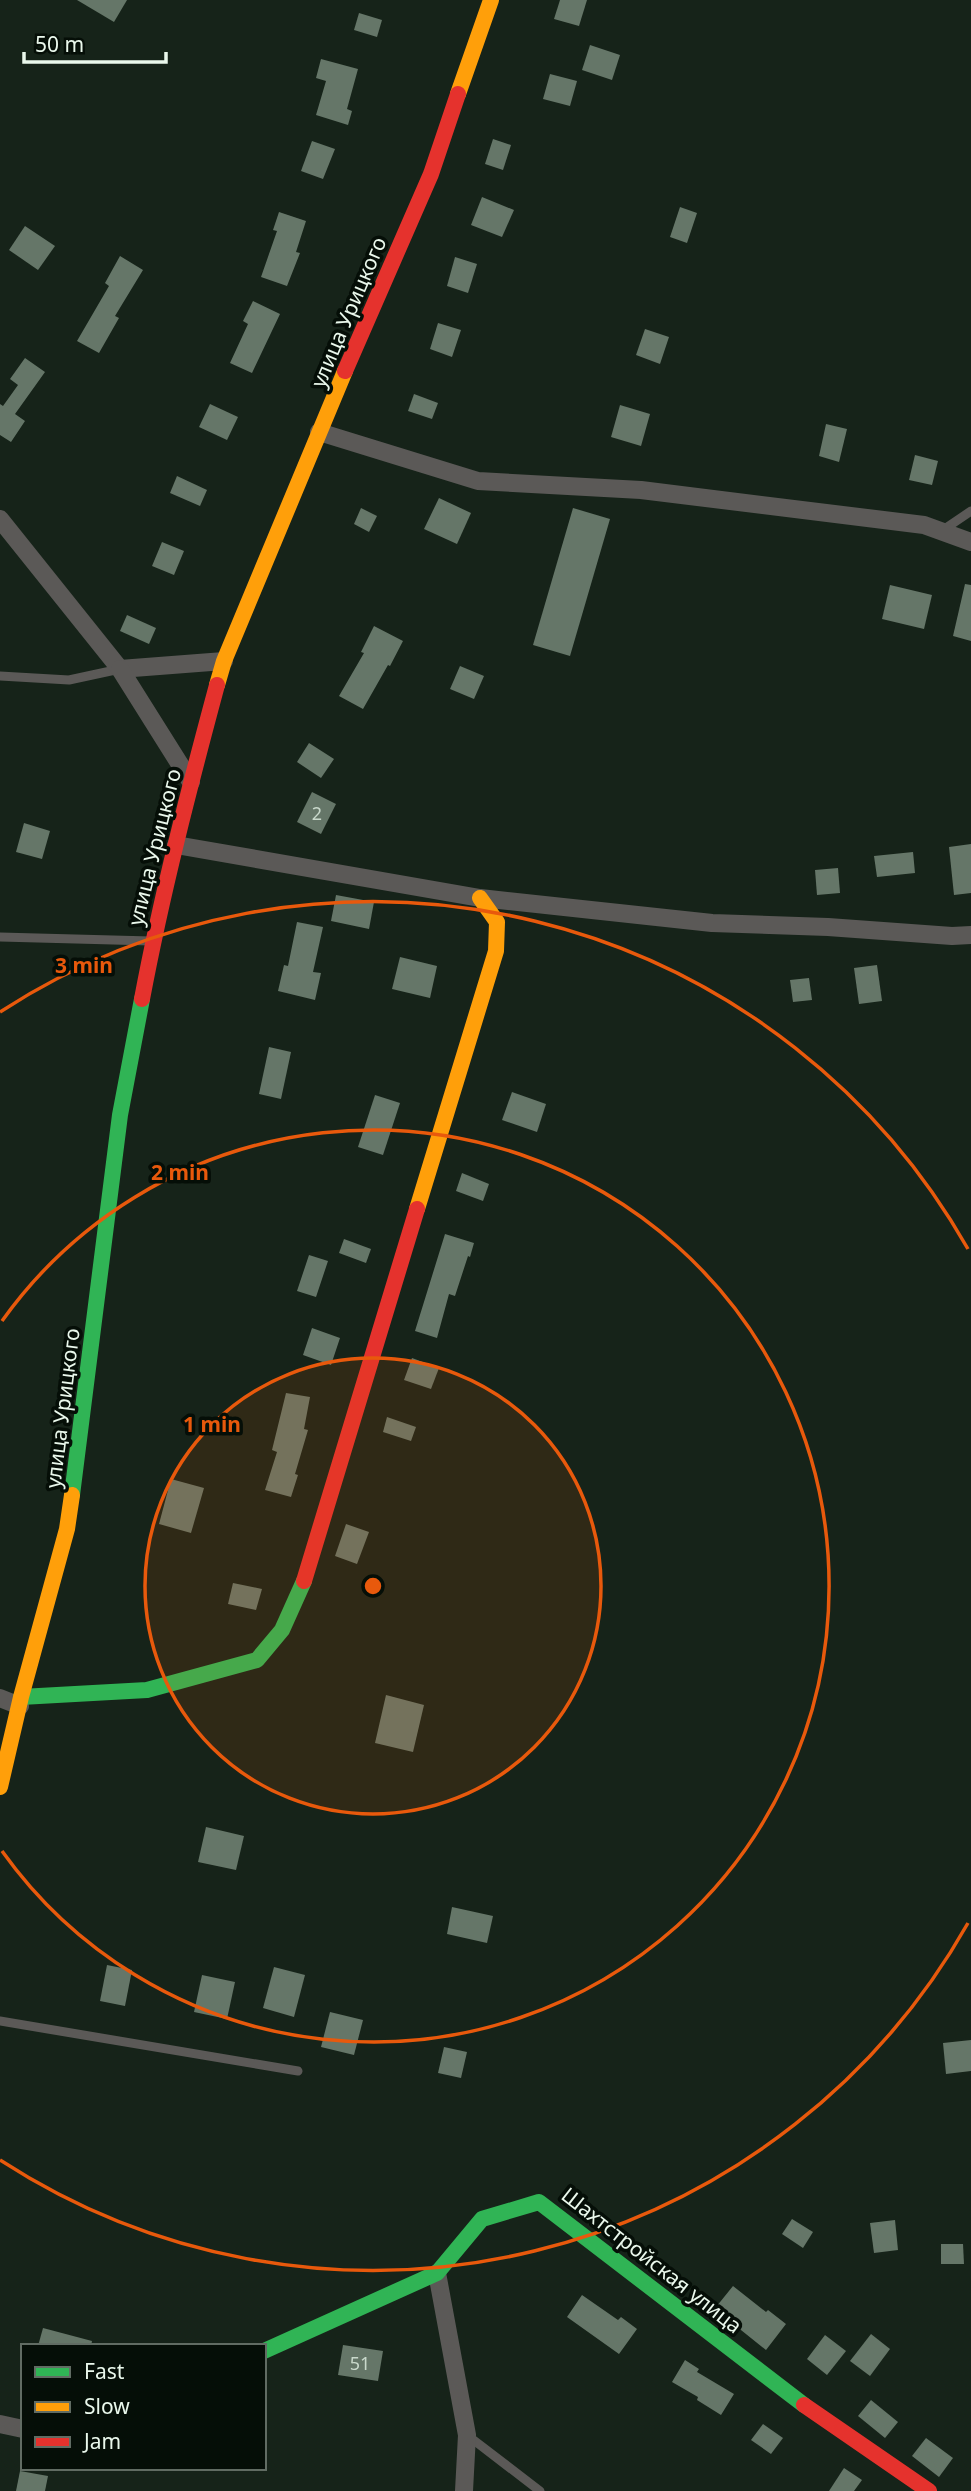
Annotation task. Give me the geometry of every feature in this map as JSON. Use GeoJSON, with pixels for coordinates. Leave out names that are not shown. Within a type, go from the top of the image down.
{"type":"FeatureCollection","features":[{"type":"Feature","properties":{"kind":"street","name":"улица Урицкого"},"geometry":{"type":"LineString","coordinates":[[0,1787],[67,1529],[120,1115],[153,941],[191,782],[224,661],[319,432],[431,174],[491,0]]}},
{"type":"Feature","properties":{"kind":"street"},"geometry":{"type":"LineString","coordinates":[[319,432],[478,481],[641,490],[924,525],[971,542]]}},
{"type":"Feature","properties":{"kind":"street"},"geometry":{"type":"LineString","coordinates":[[0,519],[120,669],[191,782]]}},
{"type":"Feature","properties":{"kind":"street"},"geometry":{"type":"LineString","coordinates":[[120,669],[224,661]]}},
{"type":"Feature","properties":{"kind":"street"},"geometry":{"type":"LineString","coordinates":[[176,845],[480,898],[712,923],[971,935]]}},
{"type":"Feature","properties":{"kind":"street"},"geometry":{"type":"LineString","coordinates":[[0,1698],[20,1702],[147,1690],[257,1660],[282,1630],[302,1587],[496,951],[497,922],[480,898]]}},
{"type":"Feature","properties":{"kind":"street","name":"Шахтстройская улица"},"geometry":{"type":"LineString","coordinates":[[266,2350],[437,2273],[482,2219],[540,2202],[782,2390],[929,2491]]}},
{"type":"Feature","properties":{"kind":"street"},"geometry":{"type":"LineString","coordinates":[[437,2273],[467,2435],[464,2491]]}},
{"type":"Feature","properties":{"kind":"street"},"geometry":{"type":"LineString","coordinates":[[0,2424],[21,2429]]}},
{"type":"Feature","properties":{"kind":"lane"},"geometry":{"type":"LineString","coordinates":[[941,531],[971,511]]}},
{"type":"Feature","properties":{"kind":"lane"},"geometry":{"type":"LineString","coordinates":[[0,676],[69,680],[120,669]]}},
{"type":"Feature","properties":{"kind":"lane"},"geometry":{"type":"LineString","coordinates":[[0,937],[153,941]]}},
{"type":"Feature","properties":{"kind":"lane"},"geometry":{"type":"LineString","coordinates":[[0,2021],[298,2071]]}},
{"type":"Feature","properties":{"kind":"lane"},"geometry":{"type":"LineString","coordinates":[[467,2435],[540,2491]]}},
{"type":"Feature","properties":{"kind":"building"},"geometry":{"type":"Polygon","coordinates":[[[77,0],[127,0],[114,22],[77,0]]]}},
{"type":"Feature","properties":{"kind":"building"},"geometry":{"type":"Polygon","coordinates":[[[560,0],[587,0],[579,26],[554,19],[560,0]]]}},
{"type":"Feature","properties":{"kind":"building"},"geometry":{"type":"Polygon","coordinates":[[[359,13],[382,20],[377,37],[354,30],[359,13]]]}},
{"type":"Feature","properties":{"kind":"building"},"geometry":{"type":"Polygon","coordinates":[[[590,45],[620,55],[612,80],[582,70],[590,45]]]}},
{"type":"Feature","properties":{"kind":"building"},"geometry":{"type":"Polygon","coordinates":[[[321,59],[358,69],[347,109],[352,111],[348,125],[316,115],[326,81],[316,78],[321,59]]]}},
{"type":"Feature","properties":{"kind":"building"},"geometry":{"type":"Polygon","coordinates":[[[550,74],[577,81],[570,106],[543,99],[550,74]]]}},
{"type":"Feature","properties":{"kind":"building"},"geometry":{"type":"Polygon","coordinates":[[[493,139],[511,145],[503,170],[485,164],[493,139]]]}},
{"type":"Feature","properties":{"kind":"building"},"geometry":{"type":"Polygon","coordinates":[[[312,141],[335,149],[323,179],[301,171],[312,141]]]}},
{"type":"Feature","properties":{"kind":"building"},"geometry":{"type":"Polygon","coordinates":[[[482,197],[514,210],[502,237],[471,225],[482,197]]]}},
{"type":"Feature","properties":{"kind":"building"},"geometry":{"type":"Polygon","coordinates":[[[680,207],[697,213],[687,243],[670,237],[680,207]]]}},
{"type":"Feature","properties":{"kind":"building"},"geometry":{"type":"Polygon","coordinates":[[[279,212],[306,221],[296,252],[300,253],[287,286],[261,277],[277,231],[273,230],[279,212]]]}},
{"type":"Feature","properties":{"kind":"building"},"geometry":{"type":"Polygon","coordinates":[[[25,226],[55,246],[38,270],[9,250],[25,226]]]}},
{"type":"Feature","properties":{"kind":"building"},"geometry":{"type":"Polygon","coordinates":[[[120,256],[143,270],[115,316],[119,318],[99,353],[77,341],[109,286],[105,283],[120,256]]]}},
{"type":"Feature","properties":{"kind":"building"},"geometry":{"type":"Polygon","coordinates":[[[455,257],[477,264],[468,293],[447,286],[455,257]]]}},
{"type":"Feature","properties":{"kind":"building"},"geometry":{"type":"Polygon","coordinates":[[[253,301],[280,314],[252,373],[230,363],[248,324],[243,321],[253,301]]]}},
{"type":"Feature","properties":{"kind":"building"},"geometry":{"type":"Polygon","coordinates":[[[438,323],[461,330],[452,357],[430,349],[438,323]]]}},
{"type":"Feature","properties":{"kind":"building"},"geometry":{"type":"Polygon","coordinates":[[[645,329],[669,337],[660,364],[636,355],[645,329]]]}},
{"type":"Feature","properties":{"kind":"building"},"geometry":{"type":"Polygon","coordinates":[[[25,358],[45,372],[15,414],[25,421],[11,442],[0,435],[0,404],[3,406],[18,385],[10,379],[25,358]]]}},
{"type":"Feature","properties":{"kind":"building"},"geometry":{"type":"Polygon","coordinates":[[[414,394],[438,403],[432,419],[408,411],[414,394]]]}},
{"type":"Feature","properties":{"kind":"building"},"geometry":{"type":"Polygon","coordinates":[[[210,404],[238,417],[227,440],[199,427],[210,404]]]}},
{"type":"Feature","properties":{"kind":"building"},"geometry":{"type":"Polygon","coordinates":[[[620,405],[650,414],[641,446],[611,437],[620,405]]]}},
{"type":"Feature","properties":{"kind":"building"},"geometry":{"type":"Polygon","coordinates":[[[826,424],[847,429],[839,462],[819,456],[826,424]]]}},
{"type":"Feature","properties":{"kind":"building"},"geometry":{"type":"Polygon","coordinates":[[[915,455],[938,461],[932,485],[909,480],[915,455]]]}},
{"type":"Feature","properties":{"kind":"building"},"geometry":{"type":"Polygon","coordinates":[[[177,476],[207,490],[200,506],[170,493],[177,476]]]}},
{"type":"Feature","properties":{"kind":"building"},"geometry":{"type":"Polygon","coordinates":[[[439,498],[471,513],[457,544],[424,529],[439,498]]]}},
{"type":"Feature","properties":{"kind":"building"},"geometry":{"type":"Polygon","coordinates":[[[361,508],[377,516],[369,532],[354,524],[361,508]]]}},
{"type":"Feature","properties":{"kind":"building"},"geometry":{"type":"Polygon","coordinates":[[[573,508],[610,519],[570,656],[533,645],[573,508]]]}},
{"type":"Feature","properties":{"kind":"building"},"geometry":{"type":"Polygon","coordinates":[[[162,542],[184,551],[174,575],[152,566],[162,542]]]}},
{"type":"Feature","properties":{"kind":"building"},"geometry":{"type":"Polygon","coordinates":[[[965,584],[971,585],[971,641],[953,636],[965,584]]]}},
{"type":"Feature","properties":{"kind":"building"},"geometry":{"type":"Polygon","coordinates":[[[890,585],[932,595],[924,629],[882,619],[890,585]]]}},
{"type":"Feature","properties":{"kind":"building"},"geometry":{"type":"Polygon","coordinates":[[[127,615],[156,628],[149,644],[120,631],[127,615]]]}},
{"type":"Feature","properties":{"kind":"building"},"geometry":{"type":"Polygon","coordinates":[[[374,626],[403,641],[363,709],[339,696],[364,653],[361,652],[374,626]]]}},
{"type":"Feature","properties":{"kind":"building"},"geometry":{"type":"Polygon","coordinates":[[[460,666],[484,676],[474,699],[450,689],[460,666]]]}},
{"type":"Feature","properties":{"kind":"building"},"geometry":{"type":"Polygon","coordinates":[[[309,743],[334,759],[321,778],[297,762],[309,743]]]}},
{"type":"Feature","properties":{"kind":"building"},"geometry":{"type":"Polygon","coordinates":[[[312,792],[336,804],[321,834],[297,822],[312,792]]]}},
{"type":"Feature","properties":{"kind":"building"},"geometry":{"type":"Polygon","coordinates":[[[24,823],[50,831],[42,859],[16,852],[24,823]]]}},
{"type":"Feature","properties":{"kind":"building"},"geometry":{"type":"Polygon","coordinates":[[[971,844],[971,893],[954,895],[949,847],[971,844]]]}},
{"type":"Feature","properties":{"kind":"building"},"geometry":{"type":"Polygon","coordinates":[[[913,852],[915,873],[877,877],[874,856],[913,852]]]}},
{"type":"Feature","properties":{"kind":"building"},"geometry":{"type":"Polygon","coordinates":[[[838,868],[840,893],[817,895],[815,870],[838,868]]]}},
{"type":"Feature","properties":{"kind":"building"},"geometry":{"type":"Polygon","coordinates":[[[336,895],[374,902],[369,929],[331,921],[336,895]]]}},
{"type":"Feature","properties":{"kind":"building"},"geometry":{"type":"Polygon","coordinates":[[[297,922],[323,927],[313,972],[321,973],[315,1000],[278,991],[284,965],[288,966],[297,922]]]}},
{"type":"Feature","properties":{"kind":"building"},"geometry":{"type":"Polygon","coordinates":[[[400,957],[437,966],[430,998],[392,989],[400,957]]]}},
{"type":"Feature","properties":{"kind":"building"},"geometry":{"type":"Polygon","coordinates":[[[877,965],[882,1001],[859,1004],[854,968],[877,965]]]}},
{"type":"Feature","properties":{"kind":"building"},"geometry":{"type":"Polygon","coordinates":[[[809,978],[812,1000],[793,1002],[790,980],[809,978]]]}},
{"type":"Feature","properties":{"kind":"building"},"geometry":{"type":"Polygon","coordinates":[[[269,1047],[291,1052],[281,1099],[259,1094],[269,1047]]]}},
{"type":"Feature","properties":{"kind":"building"},"geometry":{"type":"Polygon","coordinates":[[[512,1092],[546,1104],[537,1132],[502,1120],[512,1092]]]}},
{"type":"Feature","properties":{"kind":"building"},"geometry":{"type":"Polygon","coordinates":[[[375,1095],[400,1103],[383,1155],[358,1147],[375,1095]]]}},
{"type":"Feature","properties":{"kind":"building"},"geometry":{"type":"Polygon","coordinates":[[[462,1173],[489,1184],[483,1201],[456,1191],[462,1173]]]}},
{"type":"Feature","properties":{"kind":"building"},"geometry":{"type":"Polygon","coordinates":[[[445,1234],[474,1243],[455,1296],[449,1294],[437,1338],[415,1331],[445,1234]]]}},
{"type":"Feature","properties":{"kind":"building"},"geometry":{"type":"Polygon","coordinates":[[[344,1239],[371,1249],[366,1263],[339,1253],[344,1239]]]}},
{"type":"Feature","properties":{"kind":"building"},"geometry":{"type":"Polygon","coordinates":[[[309,1255],[328,1261],[316,1297],[297,1291],[309,1255]]]}},
{"type":"Feature","properties":{"kind":"building"},"geometry":{"type":"Polygon","coordinates":[[[312,1328],[340,1338],[331,1365],[303,1355],[312,1328]]]}},
{"type":"Feature","properties":{"kind":"building"},"geometry":{"type":"Polygon","coordinates":[[[412,1358],[439,1368],[431,1389],[404,1380],[412,1358]]]}},
{"type":"Feature","properties":{"kind":"building"},"geometry":{"type":"Polygon","coordinates":[[[286,1393],[310,1397],[304,1429],[308,1430],[291,1497],[265,1490],[277,1452],[272,1450],[286,1393]]]}},
{"type":"Feature","properties":{"kind":"building"},"geometry":{"type":"Polygon","coordinates":[[[387,1417],[416,1427],[411,1441],[383,1432],[387,1417]]]}},
{"type":"Feature","properties":{"kind":"building"},"geometry":{"type":"Polygon","coordinates":[[[171,1479],[204,1488],[191,1533],[159,1524],[171,1479]]]}},
{"type":"Feature","properties":{"kind":"building"},"geometry":{"type":"Polygon","coordinates":[[[346,1524],[369,1532],[357,1564],[335,1556],[346,1524]]]}},
{"type":"Feature","properties":{"kind":"building"},"geometry":{"type":"Polygon","coordinates":[[[233,1583],[262,1589],[256,1610],[228,1604],[233,1583]]]}},
{"type":"Feature","properties":{"kind":"building"},"geometry":{"type":"Polygon","coordinates":[[[386,1695],[424,1705],[413,1752],[375,1743],[386,1695]]]}},
{"type":"Feature","properties":{"kind":"building"},"geometry":{"type":"Polygon","coordinates":[[[206,1827],[244,1836],[236,1870],[198,1862],[206,1827]]]}},
{"type":"Feature","properties":{"kind":"building"},"geometry":{"type":"Polygon","coordinates":[[[452,1907],[493,1916],[487,1943],[447,1934],[452,1907]]]}},
{"type":"Feature","properties":{"kind":"building"},"geometry":{"type":"Polygon","coordinates":[[[107,1965],[132,1970],[125,2006],[100,2001],[107,1965]]]}},
{"type":"Feature","properties":{"kind":"building"},"geometry":{"type":"Polygon","coordinates":[[[274,1967],[305,1975],[294,2017],[263,2008],[274,1967]]]}},
{"type":"Feature","properties":{"kind":"building"},"geometry":{"type":"Polygon","coordinates":[[[202,1975],[235,1982],[227,2019],[194,2012],[202,1975]]]}},
{"type":"Feature","properties":{"kind":"building"},"geometry":{"type":"Polygon","coordinates":[[[330,2012],[363,2020],[354,2055],[321,2047],[330,2012]]]}},
{"type":"Feature","properties":{"kind":"building"},"geometry":{"type":"Polygon","coordinates":[[[971,2040],[971,2071],[946,2074],[943,2043],[971,2040]]]}},
{"type":"Feature","properties":{"kind":"building"},"geometry":{"type":"Polygon","coordinates":[[[444,2047],[467,2052],[461,2078],[438,2073],[444,2047]]]}},
{"type":"Feature","properties":{"kind":"building"},"geometry":{"type":"Polygon","coordinates":[[[792,2219],[813,2232],[803,2248],[782,2234],[792,2219]]]}},
{"type":"Feature","properties":{"kind":"building"},"geometry":{"type":"Polygon","coordinates":[[[895,2220],[898,2250],[874,2253],[870,2223],[895,2220]]]}},
{"type":"Feature","properties":{"kind":"building"},"geometry":{"type":"Polygon","coordinates":[[[941,2244],[963,2244],[964,2264],[941,2264],[941,2244]]]}},
{"type":"Feature","properties":{"kind":"building"},"geometry":{"type":"Polygon","coordinates":[[[733,2286],[786,2324],[766,2350],[731,2322],[728,2325],[712,2312],[733,2286]]]}},
{"type":"Feature","properties":{"kind":"building"},"geometry":{"type":"Polygon","coordinates":[[[582,2295],[618,2320],[621,2317],[637,2329],[619,2354],[567,2317],[582,2295]]]}},
{"type":"Feature","properties":{"kind":"building"},"geometry":{"type":"Polygon","coordinates":[[[43,2328],[92,2341],[91,2344],[39,2344],[43,2328]]]}},
{"type":"Feature","properties":{"kind":"building"},"geometry":{"type":"Polygon","coordinates":[[[871,2334],[890,2349],[870,2376],[850,2361],[871,2334]]]}},
{"type":"Feature","properties":{"kind":"building"},"geometry":{"type":"Polygon","coordinates":[[[825,2335],[846,2351],[827,2375],[807,2359],[825,2335]]]}},
{"type":"Feature","properties":{"kind":"building"},"geometry":{"type":"Polygon","coordinates":[[[343,2345],[383,2351],[378,2381],[338,2375],[343,2345]]]}},
{"type":"Feature","properties":{"kind":"building"},"geometry":{"type":"Polygon","coordinates":[[[685,2360],[699,2369],[697,2372],[734,2394],[721,2415],[672,2382],[685,2360]]]}},
{"type":"Feature","properties":{"kind":"building"},"geometry":{"type":"Polygon","coordinates":[[[871,2400],[898,2422],[885,2438],[858,2416],[871,2400]]]}},
{"type":"Feature","properties":{"kind":"building"},"geometry":{"type":"Polygon","coordinates":[[[763,2424],[783,2438],[771,2454],[751,2440],[763,2424]]]}},
{"type":"Feature","properties":{"kind":"building"},"geometry":{"type":"Polygon","coordinates":[[[926,2438],[953,2458],[939,2477],[912,2456],[926,2438]]]}},
{"type":"Feature","properties":{"kind":"building"},"geometry":{"type":"Polygon","coordinates":[[[844,2468],[862,2480],[854,2491],[829,2491],[844,2468]]]}},
{"type":"Feature","properties":{"kind":"building"},"geometry":{"type":"Polygon","coordinates":[[[20,2471],[48,2476],[45,2491],[16,2491],[20,2471]]]}},
{"type":"Feature","properties":{"kind":"traffic: fast"},"geometry":{"type":"LineString","coordinates":[[72,1495],[120,1115],[142,999]]}},
{"type":"Feature","properties":{"kind":"traffic: fast"},"geometry":{"type":"LineString","coordinates":[[21,1697],[147,1690],[257,1660],[282,1630],[304,1581]]}},
{"type":"Feature","properties":{"kind":"traffic: fast"},"geometry":{"type":"LineString","coordinates":[[266,2350],[437,2273],[482,2219],[539,2202],[804,2405]]}},
{"type":"Feature","properties":{"kind":"traffic: slow"},"geometry":{"type":"LineString","coordinates":[[458,94],[491,0]]}},
{"type":"Feature","properties":{"kind":"traffic: slow"},"geometry":{"type":"LineString","coordinates":[[217,685],[224,661],[345,371]]}},
{"type":"Feature","properties":{"kind":"traffic: slow"},"geometry":{"type":"LineString","coordinates":[[417,1209],[496,951],[497,922],[480,898]]}},
{"type":"Feature","properties":{"kind":"traffic: slow"},"geometry":{"type":"LineString","coordinates":[[0,1787],[21,1697],[67,1529],[72,1495]]}},
{"type":"Feature","properties":{"kind":"traffic: jam"},"geometry":{"type":"LineString","coordinates":[[345,371],[431,174],[458,94]]}},
{"type":"Feature","properties":{"kind":"traffic: jam"},"geometry":{"type":"LineString","coordinates":[[142,999],[176,841],[217,685]]}},
{"type":"Feature","properties":{"kind":"traffic: jam"},"geometry":{"type":"LineString","coordinates":[[304,1581],[417,1209]]}},
{"type":"Feature","properties":{"kind":"traffic: jam"},"geometry":{"type":"LineString","coordinates":[[804,2405],[929,2491]]}}]}
